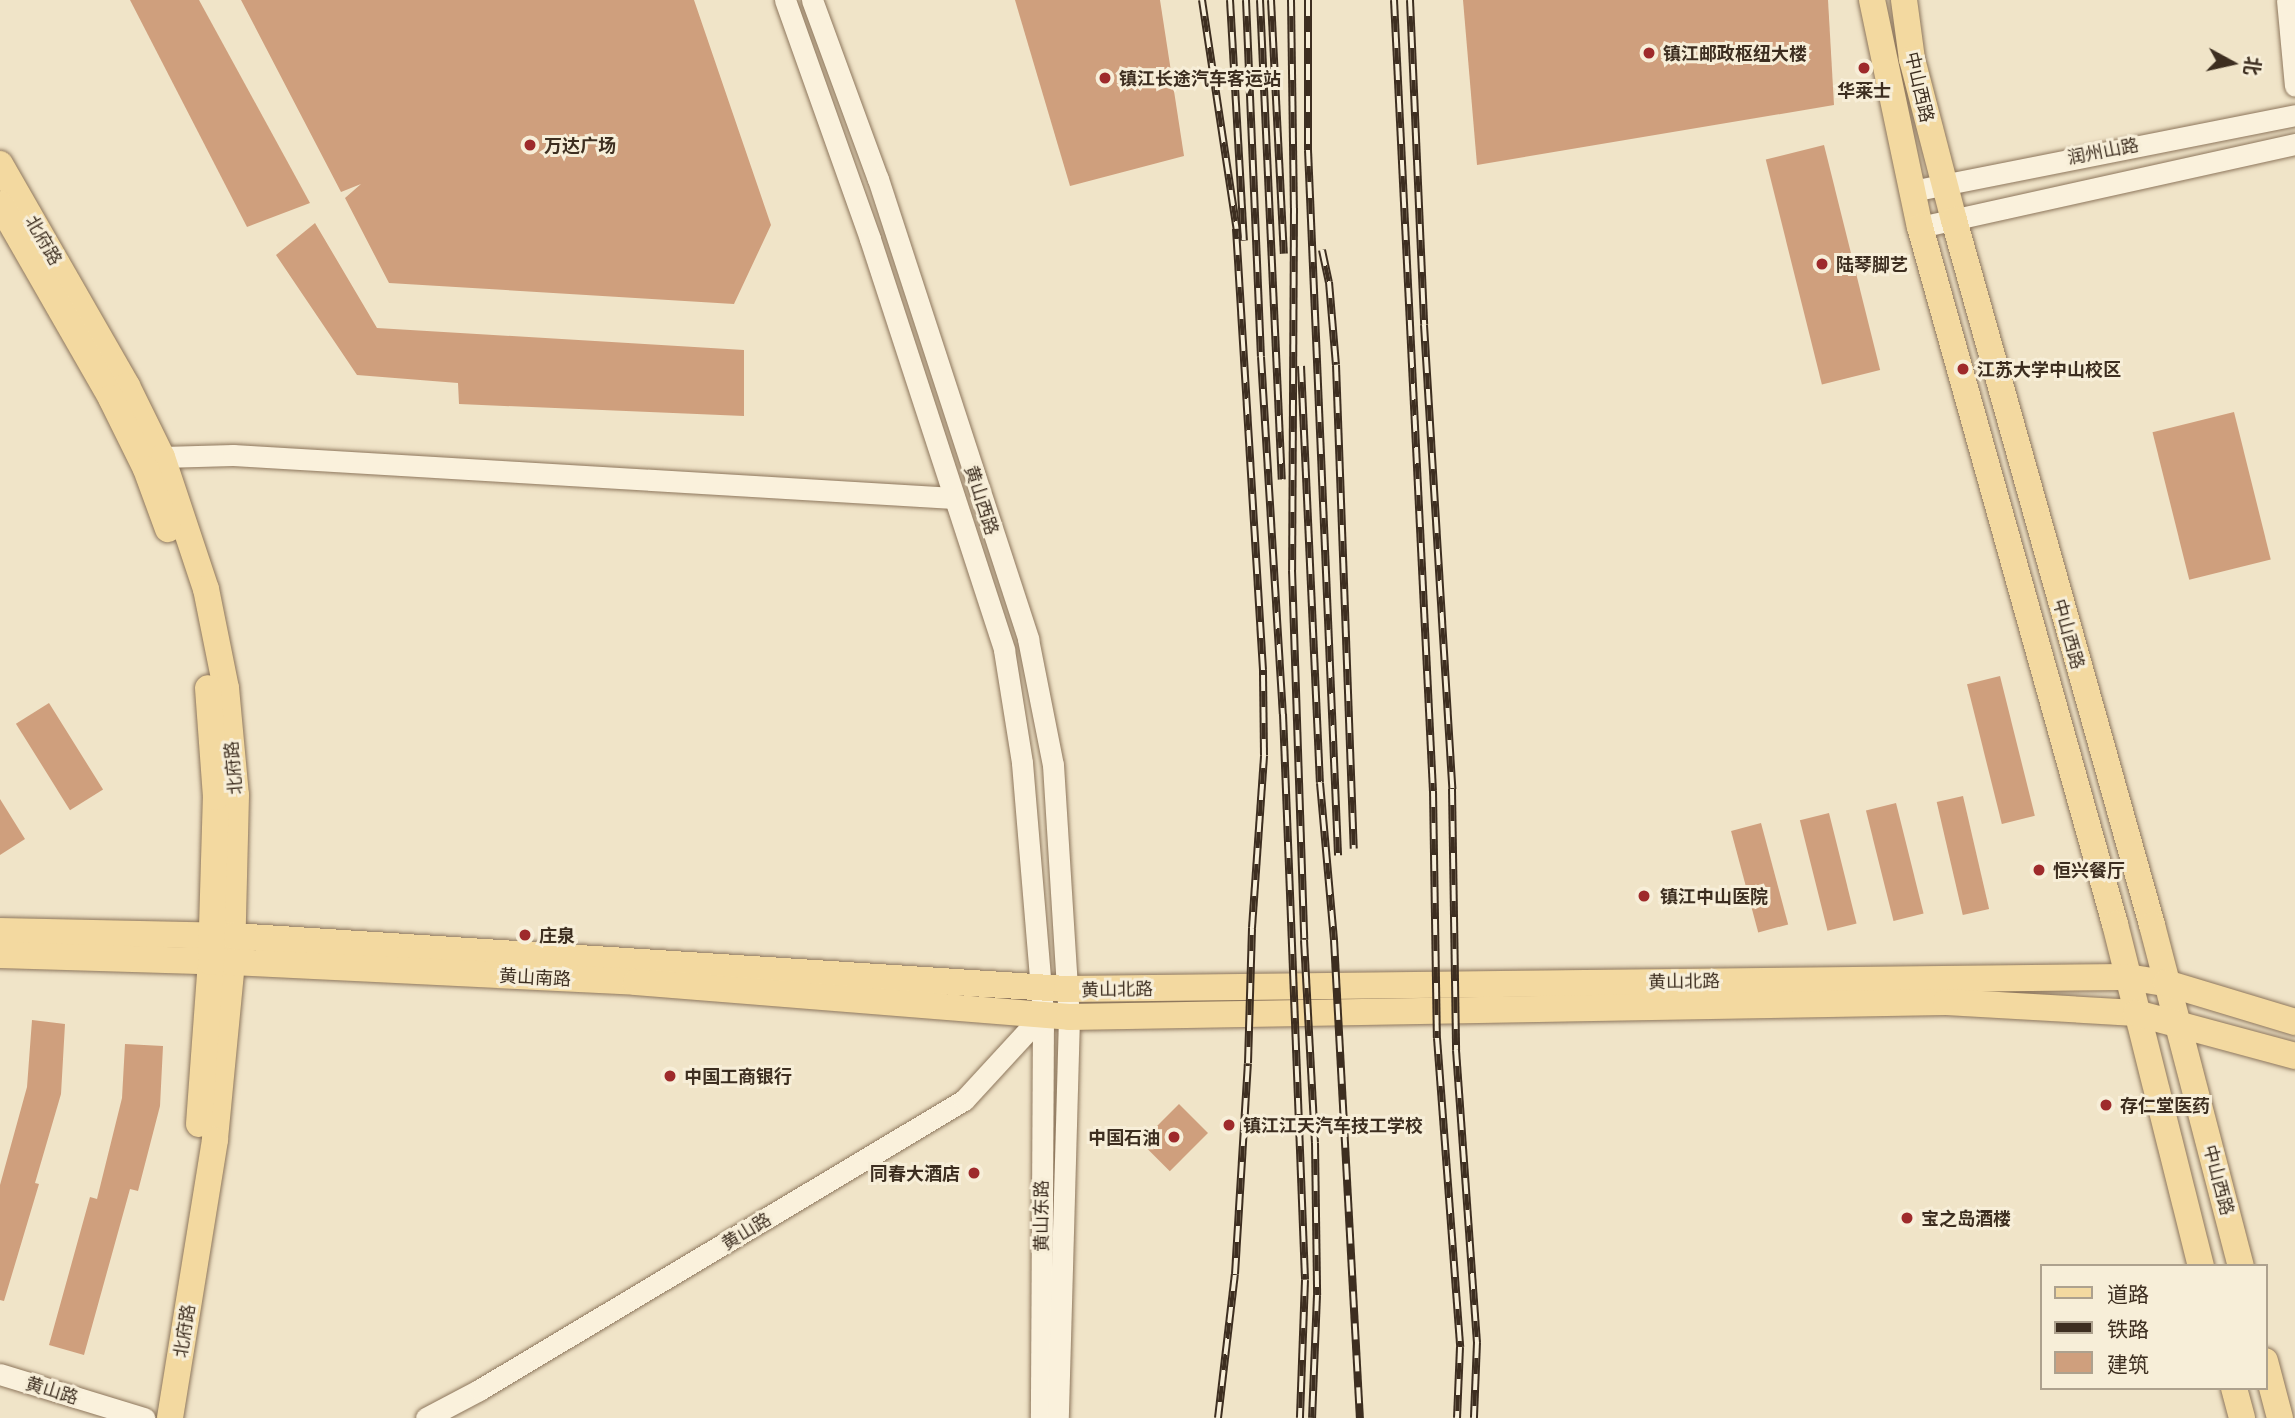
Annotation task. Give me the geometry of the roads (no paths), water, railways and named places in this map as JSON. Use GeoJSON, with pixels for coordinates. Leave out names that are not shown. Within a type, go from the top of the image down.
{"type":"FeatureCollection","features":[{"type":"Feature","properties":{"kind":"main road","name":"中山西路"},"geometry":{"type":"LineString","coordinates":[[1872,0],[1920,227],[2127,977],[2200,1264]]}},
{"type":"Feature","properties":{"kind":"main road","name":"中山西路"},"geometry":{"type":"LineString","coordinates":[[1904,0],[1912,59],[1944,183],[2152,925],[2240,1264]]}},
{"type":"Feature","properties":{"kind":"main road","name":"北府路"},"geometry":{"type":"LineString","coordinates":[[0,164],[127,386],[154,463],[189,588],[208,687],[216,797],[222,949],[215,1140],[170,1418]]}},
{"type":"Feature","properties":{"kind":"main road","name":"北府路"},"geometry":{"type":"LineString","coordinates":[[0,204],[111,398],[154,463]]}},
{"type":"Feature","properties":{"kind":"main road","name":"黄山南路"},"geometry":{"type":"LineString","coordinates":[[0,931],[1056,1016]]}},
{"type":"Feature","properties":{"kind":"main road","name":"黄山南路"},"geometry":{"type":"LineString","coordinates":[[0,956],[222,949],[1067,989]]}},
{"type":"Feature","properties":{"kind":"main road","name":"北府路"},"geometry":{"type":"LineString","coordinates":[[155,1418],[198,1134],[222,949]]}},
{"type":"Feature","properties":{"kind":"main road","name":"黄山北路"},"geometry":{"type":"LineString","coordinates":[[1067,989],[2127,977],[2166,983],[2295,1022]]}},
{"type":"Feature","properties":{"kind":"main road","name":"黄山北路"},"geometry":{"type":"LineString","coordinates":[[1056,1016],[1945,1002],[2136,1013],[2175,1021],[2295,1056]]}},
{"type":"Feature","properties":{"kind":"main road"},"geometry":{"type":"LineString","coordinates":[[2267,1369],[2280,1418]]}},
{"type":"Feature","properties":{"kind":"main road"},"geometry":{"type":"LineString","coordinates":[[2235,1390],[2242,1418]]}},
{"type":"Feature","properties":{"kind":"street","name":"黄山西路"},"geometry":{"type":"LineString","coordinates":[[785,0],[870,239],[1004,650],[1022,763],[1041,988],[1056,1016]]}},
{"type":"Feature","properties":{"kind":"street","name":"黄山西路"},"geometry":{"type":"LineString","coordinates":[[812,0],[878,179],[1028,639],[1053,765],[1067,989],[1056,1016]]}},
{"type":"Feature","properties":{"kind":"street"},"geometry":{"type":"LineString","coordinates":[[2287,0],[2295,86]]}},
{"type":"Feature","properties":{"kind":"street","name":"润州山路"},"geometry":{"type":"LineString","coordinates":[[1912,191],[2295,115]]}},
{"type":"Feature","properties":{"kind":"street","name":"润州山路"},"geometry":{"type":"LineString","coordinates":[[1920,227],[2295,144]]}},
{"type":"Feature","properties":{"kind":"street"},"geometry":{"type":"LineString","coordinates":[[154,463],[247,456],[954,498]]}},
{"type":"Feature","properties":{"kind":"street","name":"黄山路"},"geometry":{"type":"LineString","coordinates":[[426,1418],[491,1383],[964,1100],[1056,1016]]}},
{"type":"Feature","properties":{"kind":"street","name":"黄山东路"},"geometry":{"type":"LineString","coordinates":[[1041,1418],[1056,1016]]}},
{"type":"Feature","properties":{"kind":"street","name":"黄山东路"},"geometry":{"type":"LineString","coordinates":[[1056,1016],[1058,1418]]}},
{"type":"Feature","properties":{"kind":"street","name":"黄山路"},"geometry":{"type":"LineString","coordinates":[[0,1374],[144,1418]]}},
{"type":"Feature","properties":{"kind":"railway"},"geometry":{"type":"LineString","coordinates":[[1202,0],[1238,238]]}},
{"type":"Feature","properties":{"kind":"railway"},"geometry":{"type":"LineString","coordinates":[[1230,0],[1244,241]]}},
{"type":"Feature","properties":{"kind":"railway"},"geometry":{"type":"LineString","coordinates":[[1246,0],[1261,357],[1283,714],[1305,1280],[1300,1418]]}},
{"type":"Feature","properties":{"kind":"railway"},"geometry":{"type":"LineString","coordinates":[[1260,0],[1282,479]]}},
{"type":"Feature","properties":{"kind":"railway"},"geometry":{"type":"LineString","coordinates":[[1271,0],[1284,254]]}},
{"type":"Feature","properties":{"kind":"railway"},"geometry":{"type":"LineString","coordinates":[[1291,0],[1294,208],[1292,570],[1304,940],[1315,1143],[1317,1295],[1312,1418]]}},
{"type":"Feature","properties":{"kind":"railway"},"geometry":{"type":"LineString","coordinates":[[1308,0],[1308,150],[1338,855]]}},
{"type":"Feature","properties":{"kind":"railway"},"geometry":{"type":"LineString","coordinates":[[1394,0],[1433,791],[1437,1038],[1460,1347],[1457,1418]]}},
{"type":"Feature","properties":{"kind":"railway"},"geometry":{"type":"LineString","coordinates":[[1410,0],[1424,325],[1452,789],[1456,1050],[1477,1342],[1474,1418]]}},
{"type":"Feature","properties":{"kind":"railway"},"geometry":{"type":"LineString","coordinates":[[1218,1418],[1235,1274],[1248,1063],[1252,928],[1264,755],[1263,670],[1236,229]]}},
{"type":"Feature","properties":{"kind":"railway"},"geometry":{"type":"LineString","coordinates":[[1322,250],[1329,282],[1336,365],[1354,849]]}},
{"type":"Feature","properties":{"kind":"railway"},"geometry":{"type":"LineString","coordinates":[[1301,366],[1320,783],[1334,940],[1360,1418]]}},
{"type":"Feature","properties":{"kind":"place","name":"镇江邮政枢纽大楼"},"geometry":{"type":"Point","coordinates":[1649,53]}},
{"type":"Feature","properties":{"kind":"place","name":"华莱士"},"geometry":{"type":"Point","coordinates":[1864,68]}},
{"type":"Feature","properties":{"kind":"place","name":"镇江长途汽车客运站"},"geometry":{"type":"Point","coordinates":[1105,78]}},
{"type":"Feature","properties":{"kind":"place","name":"万达广场"},"geometry":{"type":"Point","coordinates":[530,145]}},
{"type":"Feature","properties":{"kind":"place","name":"陆琴脚艺"},"geometry":{"type":"Point","coordinates":[1822,264]}},
{"type":"Feature","properties":{"kind":"place","name":"江苏大学中山校区"},"geometry":{"type":"Point","coordinates":[1963,369]}},
{"type":"Feature","properties":{"kind":"place","name":"恒兴餐厅"},"geometry":{"type":"Point","coordinates":[2039,870]}},
{"type":"Feature","properties":{"kind":"place","name":"镇江中山医院"},"geometry":{"type":"Point","coordinates":[1644,896]}},
{"type":"Feature","properties":{"kind":"place","name":"庄泉"},"geometry":{"type":"Point","coordinates":[525,935]}},
{"type":"Feature","properties":{"kind":"place","name":"中国工商银行"},"geometry":{"type":"Point","coordinates":[670,1076]}},
{"type":"Feature","properties":{"kind":"place","name":"存仁堂医药"},"geometry":{"type":"Point","coordinates":[2106,1105]}},
{"type":"Feature","properties":{"kind":"place","name":"镇江江天汽车技工学校"},"geometry":{"type":"Point","coordinates":[1229,1125]}},
{"type":"Feature","properties":{"kind":"place","name":"中国石油"},"geometry":{"type":"Point","coordinates":[1174,1137]}},
{"type":"Feature","properties":{"kind":"place","name":"同春大酒店"},"geometry":{"type":"Point","coordinates":[974,1173]}},
{"type":"Feature","properties":{"kind":"place","name":"宝之岛酒楼"},"geometry":{"type":"Point","coordinates":[1907,1218]}}]}
